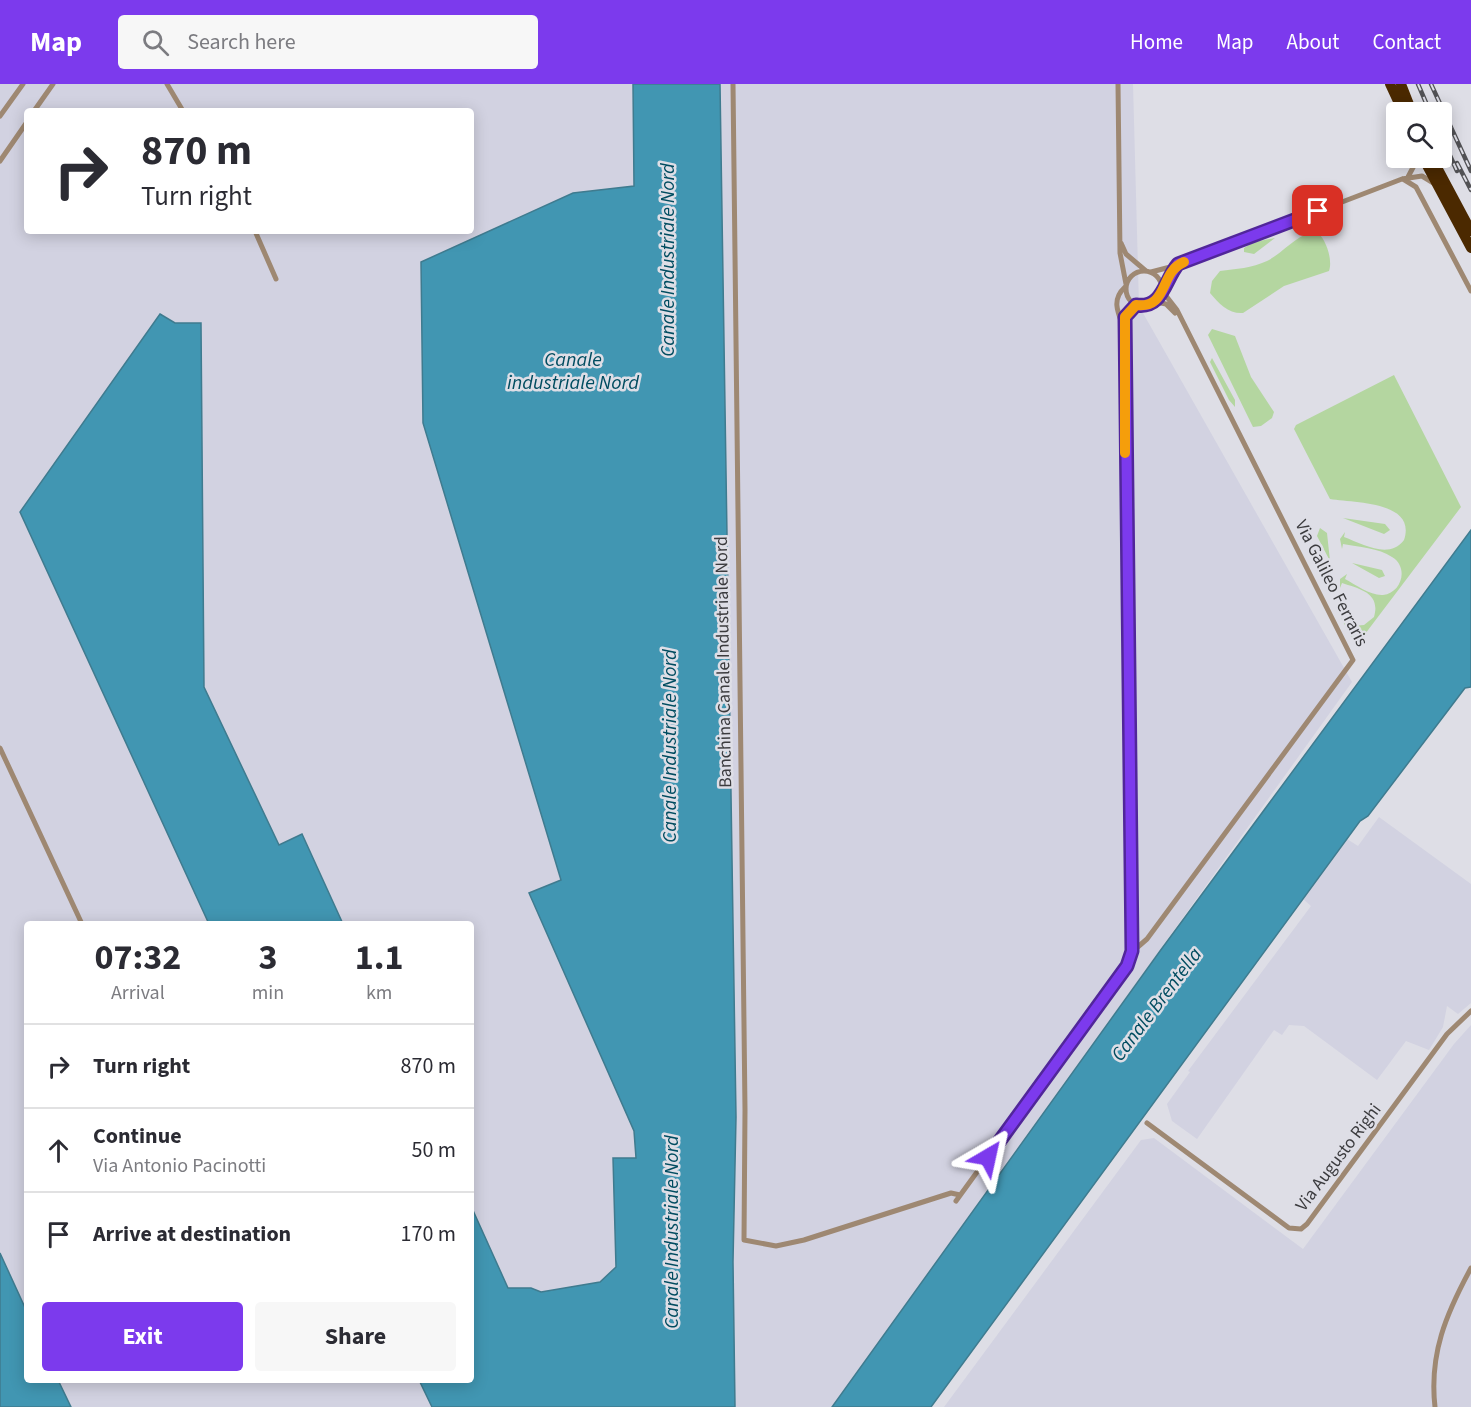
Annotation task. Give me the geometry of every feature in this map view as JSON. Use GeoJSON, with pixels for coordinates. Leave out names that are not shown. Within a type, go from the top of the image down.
{"type":"FeatureCollection","features":[{"type":"Feature","properties":{"kind":"highway"},"geometry":{"type":"LineString","coordinates":[[1390,84],[1398,102]]}},
{"type":"Feature","properties":{"kind":"highway"},"geometry":{"type":"LineString","coordinates":[[1401,84],[1409,102]]}},
{"type":"Feature","properties":{"kind":"highway"},"geometry":{"type":"LineString","coordinates":[[1428,168],[1471,248]]}},
{"type":"Feature","properties":{"kind":"highway"},"geometry":{"type":"LineString","coordinates":[[1437,168],[1471,231]]}},
{"type":"Feature","properties":{"kind":"street"},"geometry":{"type":"LineString","coordinates":[[0,116],[23,84]]}},
{"type":"Feature","properties":{"kind":"street"},"geometry":{"type":"LineString","coordinates":[[36,108],[53,84]]}},
{"type":"Feature","properties":{"kind":"street"},"geometry":{"type":"LineString","coordinates":[[167,84],[181,108]]}},
{"type":"Feature","properties":{"kind":"street","name":"Banchina Canale Industriale Nord"},"geometry":{"type":"LineString","coordinates":[[733,84],[745,1110],[744,1240],[776,1246],[951,1193],[960,1195]]}},
{"type":"Feature","properties":{"kind":"street"},"geometry":{"type":"LineString","coordinates":[[1118,84],[1120,259],[1128,299],[1136,305]]}},
{"type":"Feature","properties":{"kind":"street"},"geometry":{"type":"LineString","coordinates":[[0,161],[24,126]]}},
{"type":"Feature","properties":{"kind":"street"},"geometry":{"type":"LineString","coordinates":[[1404,179],[1411,168]]}},
{"type":"Feature","properties":{"kind":"street"},"geometry":{"type":"LineString","coordinates":[[1124,327],[1116,302],[1119,293],[1132,277],[1178,264],[1404,179],[1422,176],[1436,185]]}},
{"type":"Feature","properties":{"kind":"street"},"geometry":{"type":"LineString","coordinates":[[1404,179],[1416,187],[1471,291]]}},
{"type":"Feature","properties":{"kind":"street"},"geometry":{"type":"LineString","coordinates":[[256,234],[276,279]]}},
{"type":"Feature","properties":{"kind":"street"},"geometry":{"type":"LineString","coordinates":[[1120,238],[1126,254],[1159,277],[1163,289]]}},
{"type":"Feature","properties":{"kind":"street"},"geometry":{"type":"LineString","coordinates":[[956,1201],[1127,966],[1132,951],[1124,327],[1125,317],[1136,305],[1155,302],[1178,264]]}},
{"type":"Feature","properties":{"kind":"street","name":"Via Galileo Ferraris"},"geometry":{"type":"LineString","coordinates":[[1163,289],[1177,310],[1181,322]]}},
{"type":"Feature","properties":{"kind":"street","name":"Via Galileo Ferraris"},"geometry":{"type":"LineString","coordinates":[[1132,951],[1147,939],[1353,660],[1181,322],[1170,306],[1155,302]]}},
{"type":"Feature","properties":{"kind":"street"},"geometry":{"type":"LineString","coordinates":[[0,748],[81,921]]}},
{"type":"Feature","properties":{"kind":"street","name":"Via Augusto Righi"},"geometry":{"type":"LineString","coordinates":[[1148,1122],[1289,1228],[1300,1229],[1329,1195],[1447,1034],[1471,1011]]}},
{"type":"Feature","properties":{"kind":"street"},"geometry":{"type":"LineString","coordinates":[[1435,1407],[1433,1371],[1441,1329],[1471,1268]]}},
{"type":"Feature","properties":{"kind":"shaded area"},"geometry":{"type":"Polygon","coordinates":[[[0,84],[633,84],[634,186],[573,193],[421,263],[423,423],[561,881],[529,893],[634,1131],[636,1158],[613,1158],[616,1267],[600,1282],[541,1292],[531,1288],[508,1288],[474,1213],[474,921],[342,921],[302,834],[279,845],[204,687],[201,324],[175,323],[161,314],[20,513],[208,921],[24,921],[24,1305],[0,1253],[0,84]]]}},
{"type":"Feature","properties":{"kind":"shaded area"},"geometry":{"type":"Polygon","coordinates":[[[720,84],[1133,84],[1139,306],[1352,682],[832,1407],[735,1407],[734,1401],[733,1262],[736,1117],[720,84]]]}},
{"type":"Feature","properties":{"kind":"shaded area"},"geometry":{"type":"Polygon","coordinates":[[[1379,817],[1471,884],[1471,1003],[1458,1014],[1447,1006],[1443,1027],[1429,1050],[1406,1041],[1377,1080],[1304,1026],[1289,1025],[1282,1035],[1274,1030],[1197,1139],[1172,1121],[1167,1104],[1190,1072],[1188,1071],[1311,906],[1303,899],[1347,839],[1358,846],[1379,817]]]}},
{"type":"Feature","properties":{"kind":"shaded area"},"geometry":{"type":"Polygon","coordinates":[[[1471,1025],[1471,1407],[944,1407],[1141,1140],[1154,1138],[1303,1249],[1454,1044],[1471,1025]]]}},
{"type":"Feature","properties":{"kind":"shaded area"},"geometry":{"type":"Polygon","coordinates":[[[59,1383],[420,1383],[432,1407],[71,1407],[59,1383]]]}},
{"type":"Feature","properties":{"kind":"green space"},"geometry":{"type":"Polygon","coordinates":[[[1316,231],[1328,250],[1329,271],[1284,286],[1243,313],[1233,312],[1210,293],[1212,281],[1220,271],[1250,267],[1267,261],[1296,240],[1316,231]]]}},
{"type":"Feature","properties":{"kind":"green space"},"geometry":{"type":"Polygon","coordinates":[[[1275,238],[1254,254],[1244,252],[1244,248],[1254,242],[1275,238]]]}},
{"type":"Feature","properties":{"kind":"green space"},"geometry":{"type":"Polygon","coordinates":[[[1212,329],[1235,336],[1251,377],[1274,412],[1272,418],[1261,426],[1253,427],[1208,335],[1212,329]]]}},
{"type":"Feature","properties":{"kind":"green space"},"geometry":{"type":"Polygon","coordinates":[[[1212,358],[1235,400],[1235,407],[1229,400],[1210,362],[1212,358]]]}},
{"type":"Feature","properties":{"kind":"green space"},"geometry":{"type":"Polygon","coordinates":[[[1394,375],[1461,507],[1356,646],[1341,618],[1352,626],[1364,625],[1374,617],[1374,602],[1372,597],[1362,590],[1342,583],[1340,588],[1340,579],[1347,574],[1345,579],[1369,592],[1383,595],[1395,590],[1402,573],[1397,561],[1387,554],[1343,544],[1342,549],[1340,539],[1345,532],[1344,537],[1367,546],[1383,550],[1391,549],[1404,540],[1406,527],[1393,511],[1381,506],[1330,499],[1294,429],[1296,425],[1394,375]]]}},
{"type":"Feature","properties":{"kind":"green space"},"geometry":{"type":"Polygon","coordinates":[[[1343,518],[1385,524],[1390,530],[1384,534],[1343,518]]]}},
{"type":"Feature","properties":{"kind":"green space"},"geometry":{"type":"Polygon","coordinates":[[[1320,528],[1327,533],[1330,561],[1317,536],[1320,528]]]}},
{"type":"Feature","properties":{"kind":"green space"},"geometry":{"type":"Polygon","coordinates":[[[1352,563],[1382,570],[1385,576],[1379,578],[1352,563]]]}},
{"type":"Feature","properties":{"kind":"water","name":"Canale industriale Nord"},"geometry":{"type":"Polygon","coordinates":[[[633,84],[720,84],[736,1117],[733,1262],[735,1407],[432,1407],[420,1383],[474,1383],[474,1213],[508,1288],[531,1288],[541,1292],[600,1282],[616,1267],[613,1158],[636,1158],[634,1131],[529,893],[561,880],[423,423],[421,262],[573,193],[634,186],[633,84]]]}},
{"type":"Feature","properties":{"kind":"water"},"geometry":{"type":"Polygon","coordinates":[[[160,314],[175,323],[201,323],[204,687],[279,845],[302,834],[342,921],[208,921],[20,512],[160,314]]]}},
{"type":"Feature","properties":{"kind":"water","name":"Canale Brentella"},"geometry":{"type":"Polygon","coordinates":[[[1471,530],[1471,687],[1465,688],[1368,816],[1360,821],[931,1407],[832,1407],[1160,951],[1471,530]]]}},
{"type":"Feature","properties":{"kind":"water"},"geometry":{"type":"Polygon","coordinates":[[[0,1253],[24,1305],[24,1383],[59,1383],[71,1407],[0,1407],[0,1253]]]}},
{"type":"Feature","properties":{"kind":"railway"},"geometry":{"type":"LineString","coordinates":[[1418,84],[1426,102]]}},
{"type":"Feature","properties":{"kind":"railway"},"geometry":{"type":"LineString","coordinates":[[1431,84],[1471,171]]}},
{"type":"Feature","properties":{"kind":"railway"},"geometry":{"type":"LineString","coordinates":[[1452,160],[1457,171]]}},
{"type":"Feature","properties":{"kind":"railway"},"geometry":{"type":"LineString","coordinates":[[1457,163],[1471,190]]}},
{"type":"Feature","properties":{"kind":"slow traffic"},"geometry":{"type":"LineString","coordinates":[[1125,453],[1125,317],[1136,305],[1149,305],[1159,299],[1168,278],[1178,264],[1184,262]]}},
{"type":"Feature","properties":{"kind":"route"},"geometry":{"type":"LineString","coordinates":[[988,1157],[1127,966],[1132,951],[1125,317],[1136,305],[1149,305],[1159,299],[1163,287],[1178,264],[1318,211]]}},
{"type":"Feature","properties":{"kind":"water label","name":"Canale Industriale Nord"},"geometry":{"type":"Point","coordinates":[667,260]}},
{"type":"Feature","properties":{"kind":"water label","name":"Canale Industriale Nord"},"geometry":{"type":"Point","coordinates":[669,746]}},
{"type":"Feature","properties":{"kind":"water label","name":"Canale Industriale Nord"},"geometry":{"type":"Point","coordinates":[671,1232]}}]}
